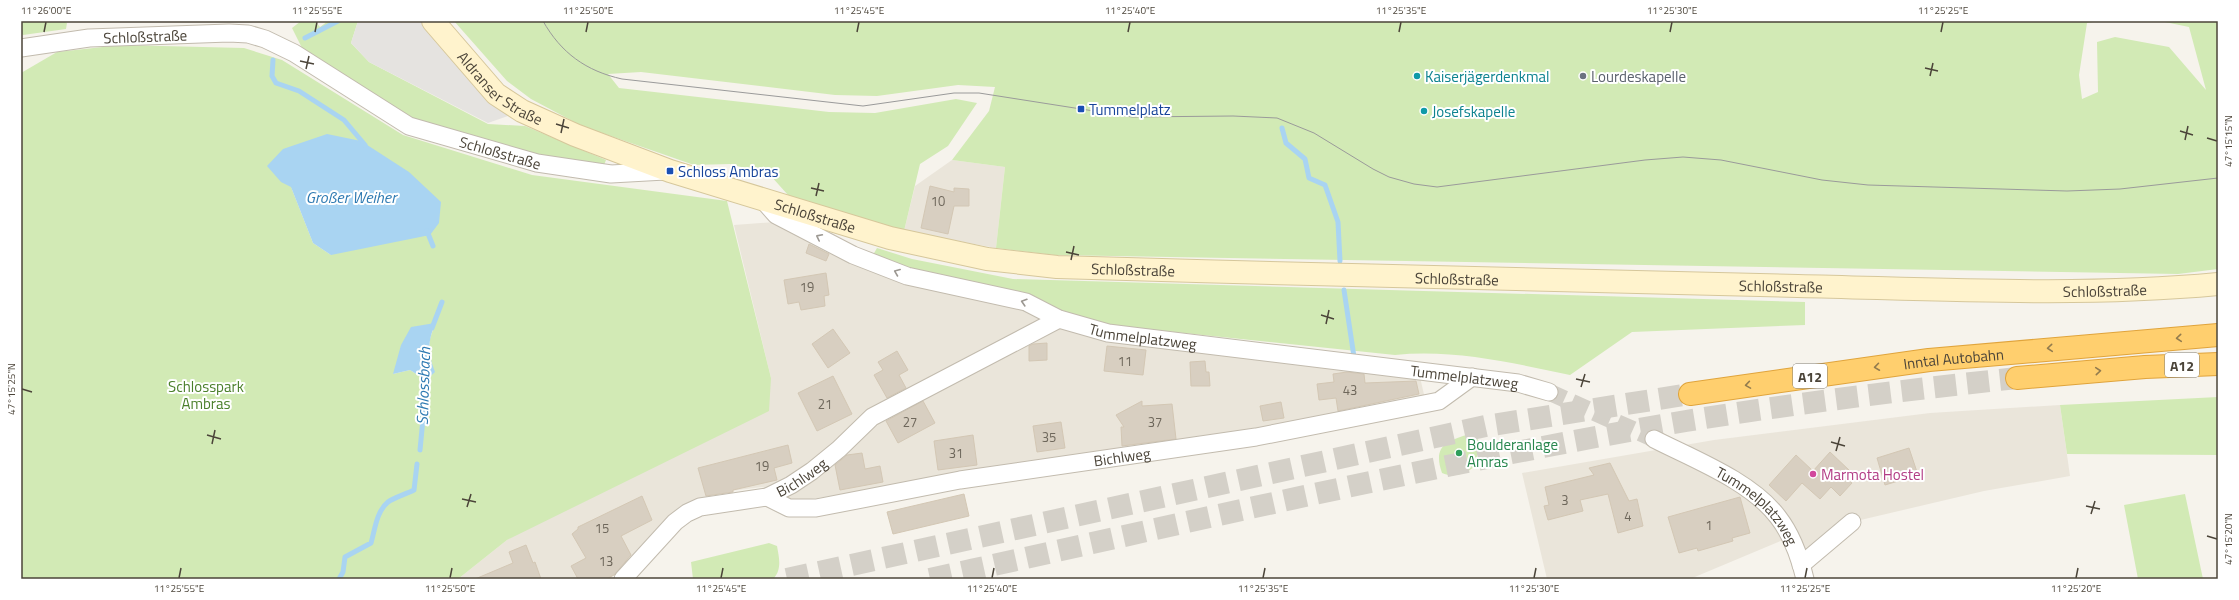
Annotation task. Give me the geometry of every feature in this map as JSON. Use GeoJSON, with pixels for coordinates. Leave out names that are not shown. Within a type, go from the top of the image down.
{"type":"FeatureCollection","features":[{"type":"Feature","properties":{"kind":"highway","name":"Inntal Autobahn"},"geometry":{"type":"LineString","coordinates":[[1690,394],[1929,360],[2218,335]]}},
{"type":"Feature","properties":{"kind":"highway","name":"Inntal Autobahn"},"geometry":{"type":"LineString","coordinates":[[2017,378],[2145,367],[2218,364]]}},
{"type":"Feature","properties":{"kind":"main road","name":"Aldranser Straße"},"geometry":{"type":"LineString","coordinates":[[433,21],[496,94],[522,111],[574,136],[670,171]]}},
{"type":"Feature","properties":{"kind":"main road","name":"Schloßstraße"},"geometry":{"type":"LineString","coordinates":[[670,171],[890,238],[987,259],[1056,266],[1366,277],[2071,291],[2178,288],[2218,284]]}},
{"type":"Feature","properties":{"kind":"street","name":"Schloßstraße"},"geometry":{"type":"LineString","coordinates":[[21,48],[88,38],[199,33],[248,34],[265,39],[294,53],[409,126],[537,163],[611,174],[670,171]]}},
{"type":"Feature","properties":{"kind":"street","name":"Tummelplatzweg"},"geometry":{"type":"LineString","coordinates":[[762,199],[776,215],[853,255],[907,276],[1026,302],[1059,319],[1116,334],[1518,383],[1549,392]]}},
{"type":"Feature","properties":{"kind":"street","name":"Bichlweg"},"geometry":{"type":"LineString","coordinates":[[623,579],[675,522],[688,513],[700,507],[767,497],[812,471],[839,449],[872,416],[1059,319]]}},
{"type":"Feature","properties":{"kind":"street","name":"Bichlweg"},"geometry":{"type":"LineString","coordinates":[[767,497],[789,508],[816,508],[960,480],[1256,437],[1439,401],[1472,377]]}},
{"type":"Feature","properties":{"kind":"street","name":"Tummelplatzweg"},"geometry":{"type":"LineString","coordinates":[[1654,439],[1733,480],[1758,497],[1778,517],[1790,537],[1803,572]]}},
{"type":"Feature","properties":{"kind":"street"},"geometry":{"type":"LineString","coordinates":[[1803,572],[1852,522]]}},
{"type":"Feature","properties":{"kind":"shaded area"},"geometry":{"type":"Polygon","coordinates":[[[358,21],[433,21],[522,111],[488,123],[369,62],[351,43],[358,21]]]}},
{"type":"Feature","properties":{"kind":"shaded area"},"geometry":{"type":"Polygon","coordinates":[[[952,160],[1005,167],[996,248],[904,231],[915,186],[952,160]]]}},
{"type":"Feature","properties":{"kind":"shaded area"},"geometry":{"type":"Polygon","coordinates":[[[775,222],[1023,310],[1099,339],[1420,377],[1425,399],[1182,443],[791,502],[762,487],[714,493],[669,515],[610,579],[458,579],[507,540],[771,378],[734,225],[775,222]]]}},
{"type":"Feature","properties":{"kind":"shaded area"},"geometry":{"type":"Polygon","coordinates":[[[2060,405],[2070,476],[1984,491],[1852,522],[1801,565],[1790,537],[1690,579],[1547,579],[1522,473],[1714,440],[1930,413],[2060,405]]]}},
{"type":"Feature","properties":{"kind":"green space"},"geometry":{"type":"Polygon","coordinates":[[[21,21],[63,21],[67,23],[66,29],[23,35],[21,33],[21,21]]]}},
{"type":"Feature","properties":{"kind":"green space"},"geometry":{"type":"Polygon","coordinates":[[[301,21],[315,21],[320,27],[328,21],[358,21],[351,43],[369,62],[488,124],[525,126],[606,160],[604,165],[537,156],[414,120],[302,48],[292,28],[301,21]]]}},
{"type":"Feature","properties":{"kind":"green space"},"geometry":{"type":"Polygon","coordinates":[[[454,21],[2100,21],[2087,23],[2079,75],[2082,99],[2098,92],[2097,42],[2115,37],[2169,47],[2206,90],[2189,27],[2160,21],[2218,21],[2218,269],[2178,274],[1054,255],[996,248],[1005,167],[952,160],[989,111],[995,87],[958,85],[877,96],[835,95],[641,72],[608,74],[619,88],[829,112],[875,113],[956,99],[977,103],[948,146],[920,164],[904,231],[788,195],[770,175],[730,164],[694,165],[582,126],[531,99],[507,81],[454,21]]]}},
{"type":"Feature","properties":{"kind":"green space","name":"Schlosspark Ambras"},"geometry":{"type":"Polygon","coordinates":[[[121,45],[244,48],[282,60],[403,135],[532,175],[727,201],[771,378],[769,411],[507,540],[458,579],[21,579],[21,73],[57,52],[121,45]],[[291,187],[313,243],[331,255],[291,187]],[[435,323],[393,374],[410,370],[426,380],[430,339],[435,323]]]}},
{"type":"Feature","properties":{"kind":"green space"},"geometry":{"type":"Polygon","coordinates":[[[877,248],[912,259],[1013,279],[1805,302],[1805,325],[1632,332],[1570,375],[1483,358],[1439,354],[1395,355],[1098,324],[1030,298],[913,272],[873,255],[877,248]]]}},
{"type":"Feature","properties":{"kind":"green space"},"geometry":{"type":"Polygon","coordinates":[[[2218,397],[2218,455],[2067,454],[2060,405],[2218,397]]]}},
{"type":"Feature","properties":{"kind":"green space","name":"Boulderanlage Amras"},"geometry":{"type":"Polygon","coordinates":[[[1466,435],[1477,439],[1483,444],[1477,456],[1476,465],[1469,471],[1456,475],[1442,473],[1439,457],[1440,451],[1447,443],[1466,435]]]}},
{"type":"Feature","properties":{"kind":"green space"},"geometry":{"type":"Polygon","coordinates":[[[2185,494],[2203,579],[2138,579],[2124,505],[2185,494]]]}},
{"type":"Feature","properties":{"kind":"green space"},"geometry":{"type":"Polygon","coordinates":[[[769,543],[777,546],[779,567],[774,578],[693,579],[691,562],[769,543]]]}},
{"type":"Feature","properties":{"kind":"water","name":"Großer Weiher"},"geometry":{"type":"Polygon","coordinates":[[[327,134],[361,141],[409,172],[441,202],[439,223],[430,235],[331,255],[313,243],[291,187],[281,182],[267,166],[283,149],[327,134]]]}},
{"type":"Feature","properties":{"kind":"water"},"geometry":{"type":"Polygon","coordinates":[[[435,323],[429,347],[435,372],[426,380],[410,370],[393,374],[401,345],[411,327],[435,323]]]}},
{"type":"Feature","properties":{"kind":"building"},"geometry":{"type":"Polygon","coordinates":[[[930,186],[954,192],[954,188],[969,189],[969,206],[954,206],[948,234],[921,228],[930,186]]]}},
{"type":"Feature","properties":{"kind":"building"},"geometry":{"type":"Polygon","coordinates":[[[809,244],[829,254],[826,261],[806,253],[809,244]]]}},
{"type":"Feature","properties":{"kind":"building"},"geometry":{"type":"Polygon","coordinates":[[[826,273],[829,295],[824,296],[825,306],[801,310],[799,302],[788,304],[784,280],[826,273]]]}},
{"type":"Feature","properties":{"kind":"building"},"geometry":{"type":"Polygon","coordinates":[[[833,329],[850,353],[828,368],[812,344],[833,329]]]}},
{"type":"Feature","properties":{"kind":"building"},"geometry":{"type":"Polygon","coordinates":[[[1047,343],[1047,360],[1029,361],[1029,346],[1033,344],[1047,343]]]}},
{"type":"Feature","properties":{"kind":"building"},"geometry":{"type":"Polygon","coordinates":[[[1107,346],[1146,350],[1143,375],[1104,371],[1107,346]]]}},
{"type":"Feature","properties":{"kind":"building"},"geometry":{"type":"Polygon","coordinates":[[[897,351],[908,370],[899,375],[906,388],[887,398],[874,375],[883,370],[878,362],[897,351]]]}},
{"type":"Feature","properties":{"kind":"building"},"geometry":{"type":"Polygon","coordinates":[[[1205,361],[1206,372],[1209,372],[1210,386],[1191,386],[1190,362],[1205,361]]]}},
{"type":"Feature","properties":{"kind":"building"},"geometry":{"type":"Polygon","coordinates":[[[1347,372],[1364,374],[1365,383],[1416,381],[1419,394],[1338,411],[1336,398],[1319,400],[1317,384],[1334,382],[1333,374],[1347,372]]]}},
{"type":"Feature","properties":{"kind":"building"},"geometry":{"type":"Polygon","coordinates":[[[833,376],[852,414],[817,431],[798,393],[833,376]]]}},
{"type":"Feature","properties":{"kind":"building"},"geometry":{"type":"Polygon","coordinates":[[[923,401],[935,423],[898,443],[886,421],[923,401]]]}},
{"type":"Feature","properties":{"kind":"building"},"geometry":{"type":"Polygon","coordinates":[[[1142,401],[1142,406],[1172,404],[1176,439],[1122,446],[1121,427],[1124,427],[1116,415],[1142,401]]]}},
{"type":"Feature","properties":{"kind":"building"},"geometry":{"type":"Polygon","coordinates":[[[1281,402],[1284,418],[1263,421],[1260,406],[1281,402]]]}},
{"type":"Feature","properties":{"kind":"building"},"geometry":{"type":"Polygon","coordinates":[[[1061,422],[1065,448],[1037,452],[1033,426],[1061,422]]]}},
{"type":"Feature","properties":{"kind":"building"},"geometry":{"type":"Polygon","coordinates":[[[973,435],[977,465],[938,470],[934,441],[973,435]]]}},
{"type":"Feature","properties":{"kind":"building"},"geometry":{"type":"Polygon","coordinates":[[[788,445],[792,463],[774,468],[777,480],[733,490],[733,492],[706,496],[698,468],[788,445]]]}},
{"type":"Feature","properties":{"kind":"building"},"geometry":{"type":"Polygon","coordinates":[[[1909,448],[1918,475],[1885,485],[1877,458],[1909,448]]]}},
{"type":"Feature","properties":{"kind":"building","name":"Marmota Hostel"},"geometry":{"type":"Polygon","coordinates":[[[1830,452],[1850,471],[1845,477],[1852,483],[1840,496],[1831,487],[1820,499],[1802,483],[1786,501],[1769,485],[1796,455],[1813,471],[1830,452]]]}},
{"type":"Feature","properties":{"kind":"building"},"geometry":{"type":"Polygon","coordinates":[[[862,453],[865,469],[880,466],[883,482],[840,490],[835,465],[847,455],[862,453]]]}},
{"type":"Feature","properties":{"kind":"building"},"geometry":{"type":"Polygon","coordinates":[[[1610,463],[1629,501],[1637,499],[1643,526],[1618,533],[1608,494],[1580,500],[1583,511],[1548,520],[1544,506],[1549,505],[1545,487],[1594,475],[1589,468],[1610,463]]]}},
{"type":"Feature","properties":{"kind":"building"},"geometry":{"type":"Polygon","coordinates":[[[964,494],[969,516],[893,534],[887,512],[964,494]]]}},
{"type":"Feature","properties":{"kind":"building"},"geometry":{"type":"Polygon","coordinates":[[[642,496],[652,520],[621,536],[631,555],[614,575],[606,579],[578,579],[571,566],[586,558],[572,534],[578,529],[578,527],[642,496]]]}},
{"type":"Feature","properties":{"kind":"building"},"geometry":{"type":"Polygon","coordinates":[[[1740,497],[1750,533],[1732,538],[1733,541],[1698,551],[1697,548],[1679,553],[1668,517],[1740,497]]]}},
{"type":"Feature","properties":{"kind":"building"},"geometry":{"type":"Polygon","coordinates":[[[526,545],[533,563],[535,562],[541,579],[475,579],[513,563],[509,552],[526,545]]]}},
{"type":"Feature","properties":{"kind":"waterway","name":"Schlossbach"},"geometry":{"type":"LineString","coordinates":[[305,38],[338,21]]}},
{"type":"Feature","properties":{"kind":"waterway","name":"Schlossbach"},"geometry":{"type":"LineString","coordinates":[[273,60],[272,76],[276,83],[299,91],[344,120],[365,145]]}},
{"type":"Feature","properties":{"kind":"waterway"},"geometry":{"type":"LineString","coordinates":[[1282,128],[1286,143],[1305,159],[1309,178],[1325,185],[1338,222],[1340,261]]}},
{"type":"Feature","properties":{"kind":"waterway","name":"Schlossbach"},"geometry":{"type":"LineString","coordinates":[[427,231],[433,246]]}},
{"type":"Feature","properties":{"kind":"waterway"},"geometry":{"type":"LineString","coordinates":[[1344,290],[1354,357]]}},
{"type":"Feature","properties":{"kind":"waterway","name":"Schlossbach"},"geometry":{"type":"LineString","coordinates":[[432,328],[442,302]]}},
{"type":"Feature","properties":{"kind":"waterway","name":"Schlossbach"},"geometry":{"type":"LineString","coordinates":[[420,450],[425,398],[425,373]]}},
{"type":"Feature","properties":{"kind":"waterway","name":"Schlossbach"},"geometry":{"type":"LineString","coordinates":[[339,579],[343,572],[345,557],[371,543],[378,516],[384,506],[390,500],[414,490],[417,464]]}},
{"type":"Feature","properties":{"kind":"tunnel"},"geometry":{"type":"LineString","coordinates":[[930,579],[1402,475],[1591,438],[1769,408],[2017,378]]}},
{"type":"Feature","properties":{"kind":"tunnel"},"geometry":{"type":"LineString","coordinates":[[1549,392],[1654,439]]}},
{"type":"Feature","properties":{"kind":"tunnel"},"geometry":{"type":"LineString","coordinates":[[787,579],[1486,426],[1690,394]]}},
{"type":"Feature","properties":{"kind":"tram line"},"geometry":{"type":"LineString","coordinates":[[543,21],[558,42],[576,59],[597,71],[622,79],[863,106],[954,93],[979,93],[1132,117],[1233,116],[1277,118],[1314,133],[1389,177],[1414,184],[1437,187],[1645,160],[1683,157],[1721,160],[1822,180],[1868,185],[2067,191],[2120,189],[2218,178]]}},
{"type":"Feature","properties":{"kind":"place","name":"Kaiserjägerdenkmal"},"geometry":{"type":"Point","coordinates":[1417,76]}},
{"type":"Feature","properties":{"kind":"place","name":"Lourdeskapelle"},"geometry":{"type":"Point","coordinates":[1583,76]}},
{"type":"Feature","properties":{"kind":"place","name":"Tummelplatz"},"geometry":{"type":"Point","coordinates":[1081,109]}},
{"type":"Feature","properties":{"kind":"place","name":"Josefskapelle"},"geometry":{"type":"Point","coordinates":[1424,111]}},
{"type":"Feature","properties":{"kind":"place","name":"Schloss Ambras"},"geometry":{"type":"Point","coordinates":[670,171]}},
{"type":"Feature","properties":{"kind":"place","name":"Boulderanlage Amras"},"geometry":{"type":"Point","coordinates":[1459,453]}},
{"type":"Feature","properties":{"kind":"place","name":"Marmota Hostel"},"geometry":{"type":"Point","coordinates":[1813,474]}}]}
